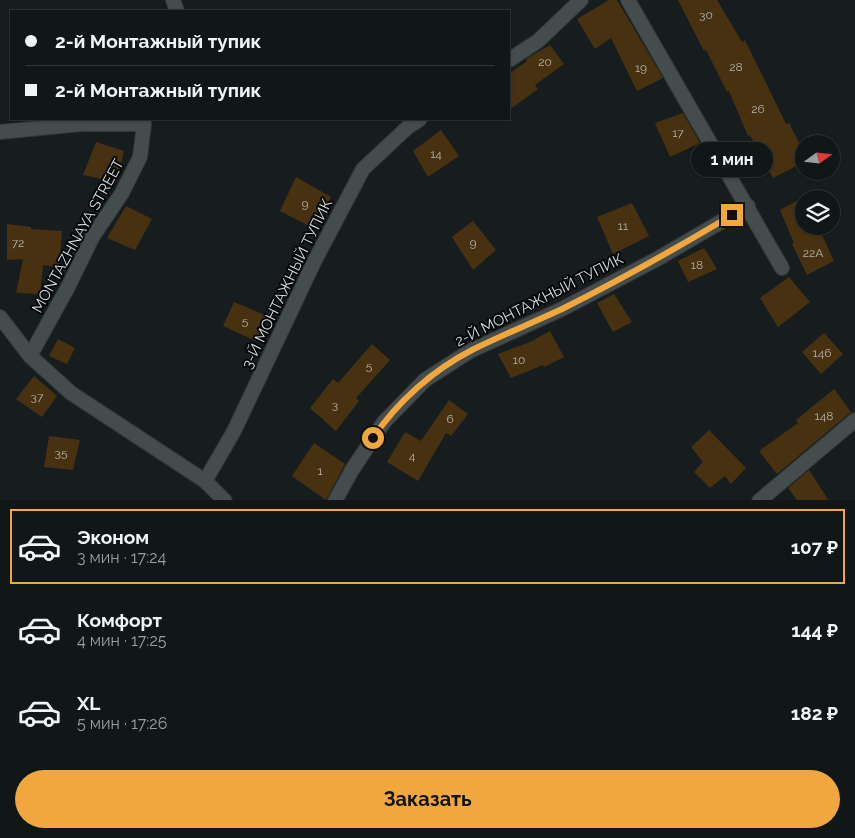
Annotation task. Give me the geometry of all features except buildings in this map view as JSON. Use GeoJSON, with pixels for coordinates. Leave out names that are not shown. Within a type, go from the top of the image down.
{"type":"FeatureCollection","features":[{"type":"Feature","properties":{"kind":"street"},"geometry":{"type":"LineString","coordinates":[[628,0],[782,268]]}},
{"type":"Feature","properties":{"kind":"street"},"geometry":{"type":"LineString","coordinates":[[510,59],[538,41],[579,1]]}},
{"type":"Feature","properties":{"kind":"street","name":"3-Й МОНТАЖНЫЙ ТУПИК"},"geometry":{"type":"LineString","coordinates":[[204,481],[234,432],[315,260],[363,169],[408,127],[418,120]]}},
{"type":"Feature","properties":{"kind":"street","name":"MONTAZHNAYA STREET"},"geometry":{"type":"LineString","coordinates":[[0,132],[81,124],[144,124],[140,157],[122,193],[93,236],[68,287],[30,356]]}},
{"type":"Feature","properties":{"kind":"street","name":"2-Й МОНТАЖНЫЙ ТУПИК"},"geometry":{"type":"LineString","coordinates":[[335,500],[352,470],[384,422],[425,380],[470,351],[562,309],[657,259],[748,206]]}},
{"type":"Feature","properties":{"kind":"street"},"geometry":{"type":"LineString","coordinates":[[0,317],[30,356],[71,393],[204,481],[225,500]]}},
{"type":"Feature","properties":{"kind":"street"},"geometry":{"type":"LineString","coordinates":[[759,500],[855,420]]}},
{"type":"Feature","properties":{"kind":"route"},"geometry":{"type":"LineString","coordinates":[[373,438],[384,422],[425,380],[470,351],[562,309],[657,259],[732,215]]}}]}
